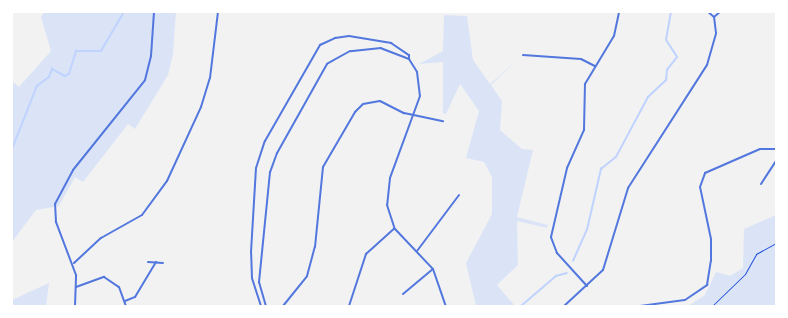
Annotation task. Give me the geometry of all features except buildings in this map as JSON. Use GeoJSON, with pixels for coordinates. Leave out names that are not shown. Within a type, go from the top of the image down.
{"type":"FeatureCollection","features":[{"type":"Feature","properties":{"kind":"street"},"geometry":{"type":"LineString","coordinates":[[75,306],[76,287],[74,264],[56,222],[55,204],[100,133],[145,80],[151,56],[154,12]]}},
{"type":"Feature","properties":{"kind":"street"},"geometry":{"type":"LineString","coordinates":[[74,264],[101,238],[142,215],[168,181],[201,107],[210,78],[218,12]]}},
{"type":"Feature","properties":{"kind":"street"},"geometry":{"type":"LineString","coordinates":[[587,286],[555,250],[551,236],[567,168],[584,130],[583,92],[595,66],[614,36],[619,12]]}},
{"type":"Feature","properties":{"kind":"street"},"geometry":{"type":"LineString","coordinates":[[564,306],[587,286],[607,262],[622,202],[633,177],[709,61],[716,33],[714,17],[708,12]]}},
{"type":"Feature","properties":{"kind":"street"},"geometry":{"type":"LineString","coordinates":[[714,17],[720,12]]}},
{"type":"Feature","properties":{"kind":"street"},"geometry":{"type":"LineString","coordinates":[[261,306],[252,278],[251,252],[256,168],[265,140],[310,58],[320,45],[335,38],[350,36],[384,40],[404,51],[420,84],[415,115],[387,192],[387,205],[395,229],[433,269],[446,306]]}},
{"type":"Feature","properties":{"kind":"street"},"geometry":{"type":"LineString","coordinates":[[266,306],[259,282],[270,172],[277,152],[318,76],[327,64],[350,51],[387,48],[408,59]]}},
{"type":"Feature","properties":{"kind":"street"},"geometry":{"type":"LineString","coordinates":[[523,55],[580,59],[595,66]]}},
{"type":"Feature","properties":{"kind":"street"},"geometry":{"type":"LineString","coordinates":[[283,306],[307,276],[315,247],[323,167],[355,112],[363,104],[380,101],[415,115],[443,121]]}},
{"type":"Feature","properties":{"kind":"street"},"geometry":{"type":"LineString","coordinates":[[640,306],[685,300],[707,285],[712,261],[710,239],[700,187],[706,173],[760,149],[776,149]]}},
{"type":"Feature","properties":{"kind":"street"},"geometry":{"type":"LineString","coordinates":[[761,184],[776,161]]}},
{"type":"Feature","properties":{"kind":"street"},"geometry":{"type":"LineString","coordinates":[[417,251],[459,195]]}},
{"type":"Feature","properties":{"kind":"street"},"geometry":{"type":"LineString","coordinates":[[349,306],[366,254],[395,229]]}},
{"type":"Feature","properties":{"kind":"street"},"geometry":{"type":"LineString","coordinates":[[148,262],[163,263]]}},
{"type":"Feature","properties":{"kind":"street"},"geometry":{"type":"LineString","coordinates":[[125,301],[136,297],[156,262]]}},
{"type":"Feature","properties":{"kind":"street"},"geometry":{"type":"LineString","coordinates":[[403,294],[433,269]]}},
{"type":"Feature","properties":{"kind":"street"},"geometry":{"type":"LineString","coordinates":[[76,287],[104,277],[119,287],[126,306]]}},
{"type":"Feature","properties":{"kind":"path"},"geometry":{"type":"LineString","coordinates":[[712,306],[745,274],[756,254],[776,243]]}},
{"type":"Feature","properties":{"kind":"shaded area"},"geometry":{"type":"Polygon","coordinates":[[[44,12],[176,12],[173,54],[168,75],[135,129],[128,124],[83,182],[75,177],[59,206],[36,210],[12,242],[12,81],[19,87],[51,51],[41,17],[44,12]]]}},
{"type":"Feature","properties":{"kind":"shaded area"},"geometry":{"type":"Polygon","coordinates":[[[444,15],[467,16],[473,60],[490,84],[516,61],[491,85],[502,101],[500,130],[522,149],[533,150],[517,217],[548,225],[547,228],[517,221],[518,265],[497,285],[515,306],[476,306],[466,263],[492,214],[492,177],[484,162],[466,158],[479,111],[460,84],[446,114],[443,113],[443,62],[419,64],[443,51],[444,15]]]}},
{"type":"Feature","properties":{"kind":"shaded area"},"geometry":{"type":"Polygon","coordinates":[[[776,215],[776,306],[688,306],[705,295],[716,272],[730,276],[743,268],[744,229],[776,215]]]}},
{"type":"Feature","properties":{"kind":"shaded area"},"geometry":{"type":"Polygon","coordinates":[[[49,283],[46,306],[12,306],[12,300],[49,283]]]}},
{"type":"Feature","properties":{"kind":"waterway"},"geometry":{"type":"LineString","coordinates":[[12,149],[37,86],[49,77],[52,69],[65,76],[69,74],[76,51],[101,51],[124,12]]}},
{"type":"Feature","properties":{"kind":"waterway"},"geometry":{"type":"LineString","coordinates":[[573,261],[587,230],[601,169],[616,157],[648,97],[666,80],[667,70],[677,57],[666,40],[671,12]]}},
{"type":"Feature","properties":{"kind":"waterway"},"geometry":{"type":"LineString","coordinates":[[521,306],[556,276],[567,273]]}}]}
